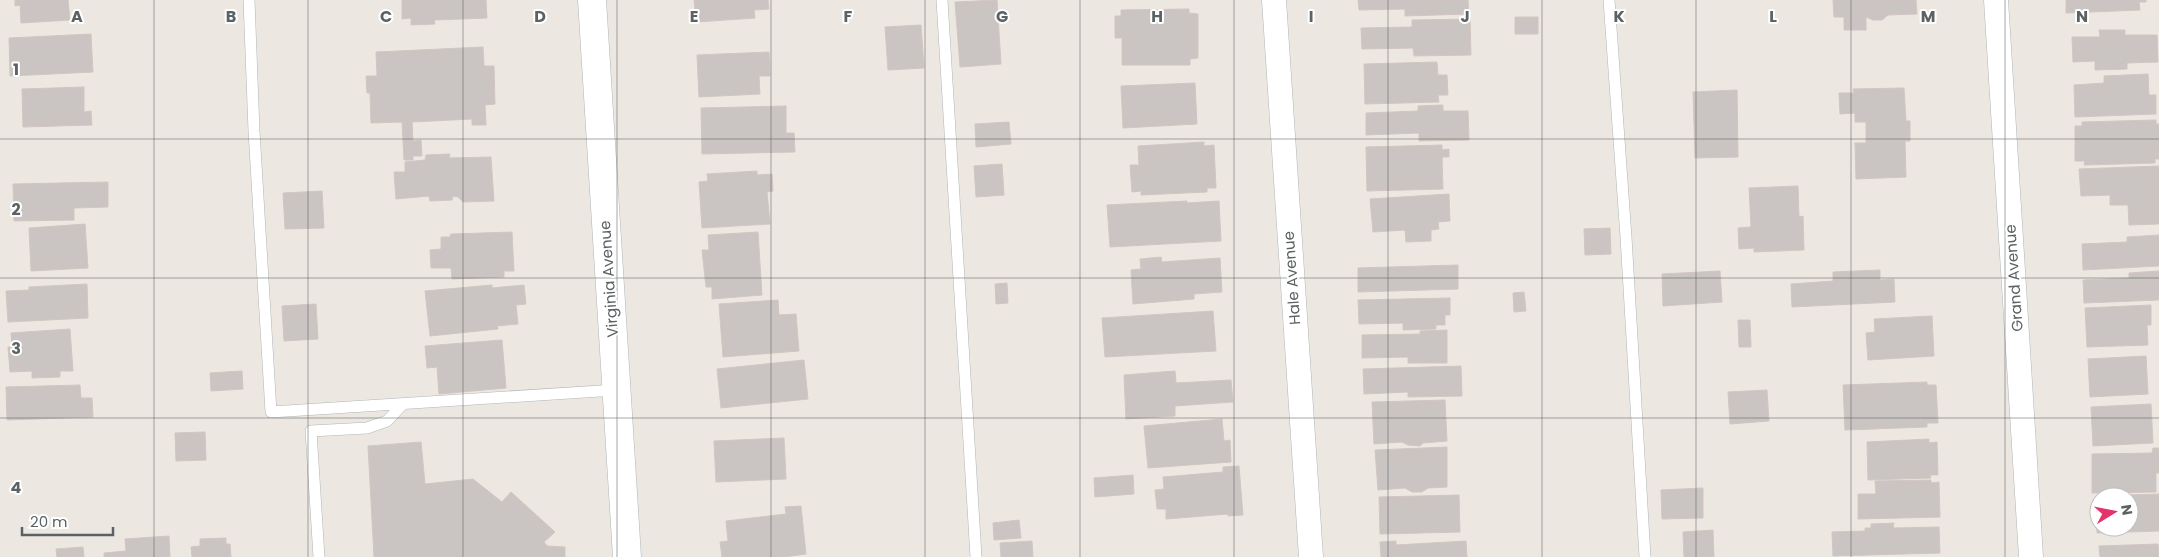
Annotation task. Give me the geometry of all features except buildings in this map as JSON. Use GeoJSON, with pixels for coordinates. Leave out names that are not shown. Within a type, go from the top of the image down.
{"type":"FeatureCollection","features":[{"type":"Feature","properties":{"kind":"main road","name":"Virginia Avenue"},"geometry":{"type":"LineString","coordinates":[[592,0],[627,557]]}},
{"type":"Feature","properties":{"kind":"street","name":"Hale Avenue"},"geometry":{"type":"LineString","coordinates":[[1274,0],[1311,557]]}},
{"type":"Feature","properties":{"kind":"street","name":"Grand Avenue"},"geometry":{"type":"LineString","coordinates":[[1996,0],[2031,557]]}},
{"type":"Feature","properties":{"kind":"lane"},"geometry":{"type":"LineString","coordinates":[[249,0],[254,131],[271,412],[616,390]]}},
{"type":"Feature","properties":{"kind":"lane"},"geometry":{"type":"LineString","coordinates":[[942,0],[976,557]]}},
{"type":"Feature","properties":{"kind":"lane"},"geometry":{"type":"LineString","coordinates":[[1609,0],[1626,237],[1645,557]]}},
{"type":"Feature","properties":{"kind":"lane"},"geometry":{"type":"LineString","coordinates":[[319,557],[311,431],[367,428],[387,421],[403,404]]}}]}
